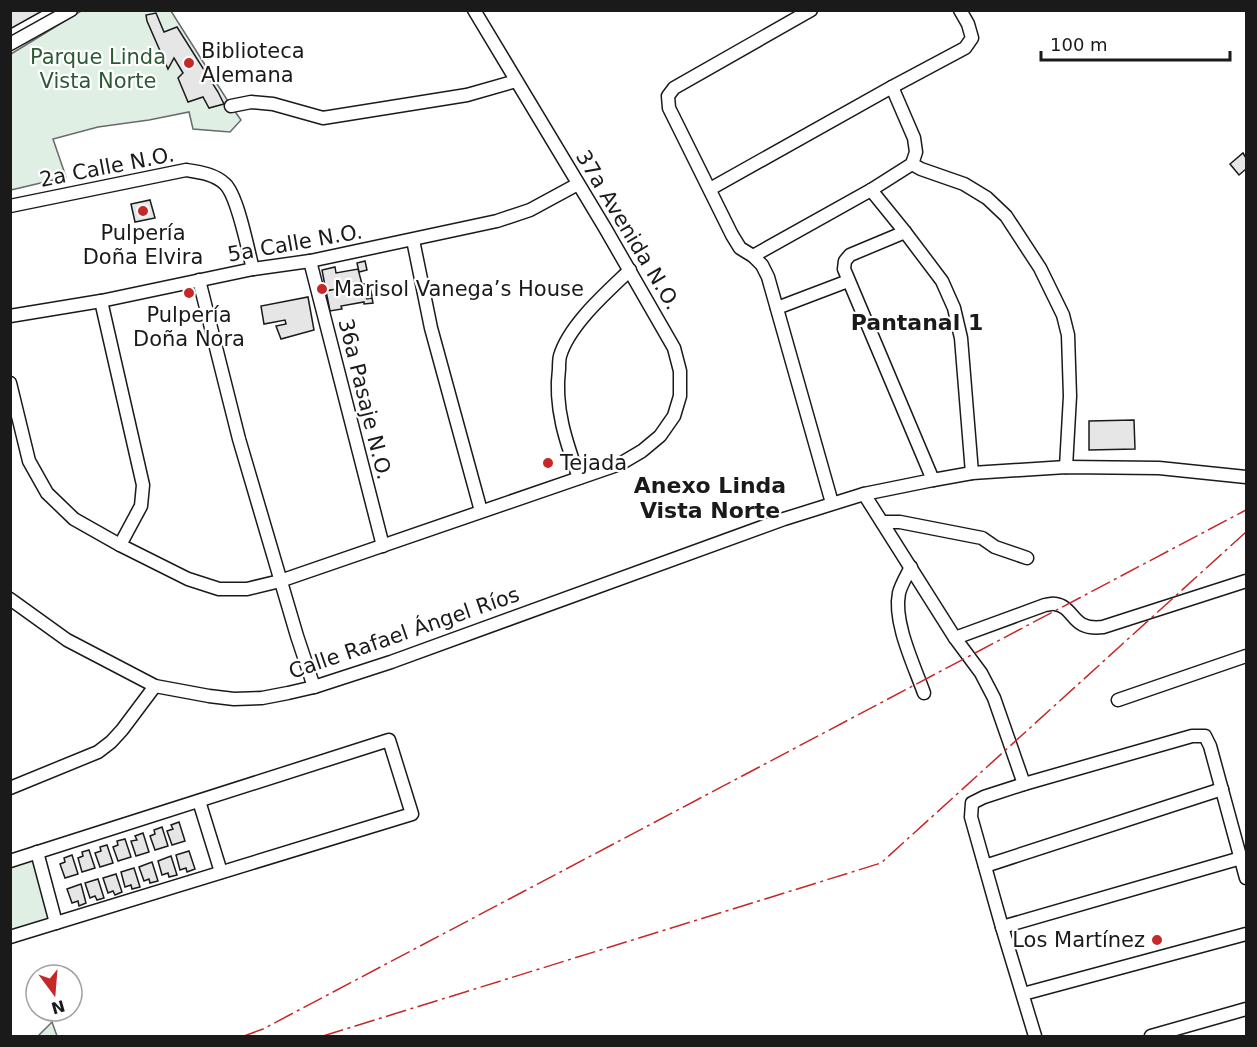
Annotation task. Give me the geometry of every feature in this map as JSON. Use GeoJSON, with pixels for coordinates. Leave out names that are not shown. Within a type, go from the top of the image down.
{"type":"FeatureCollection","features":[{"type":"Feature","properties":{"kind":"street"},"geometry":{"type":"LineString","coordinates":[[10,44],[71,10]]}},
{"type":"Feature","properties":{"kind":"street","name":"37a Avenida N.O."},"geometry":{"type":"LineString","coordinates":[[10,383],[29,461],[46,494],[74,519],[120,545],[188,579],[219,589],[246,590],[280,581],[620,464],[642,451],[660,436],[674,416],[680,396],[680,371],[674,348],[630,270],[474,10]]}},
{"type":"Feature","properties":{"kind":"street"},"geometry":{"type":"LineString","coordinates":[[811,10],[674,87],[668,96],[669,108],[732,235],[740,248],[762,265],[768,277],[832,503]]}},
{"type":"Feature","properties":{"kind":"street"},"geometry":{"type":"LineString","coordinates":[[710,189],[965,48],[972,38],[968,24],[960,10]]}},
{"type":"Feature","properties":{"kind":"street"},"geometry":{"type":"LineString","coordinates":[[231,106],[251,102],[273,104],[323,118],[467,95],[516,81]]}},
{"type":"Feature","properties":{"kind":"street"},"geometry":{"type":"LineString","coordinates":[[753,256],[871,190],[912,164],[916,152],[914,138],[892,87]]}},
{"type":"Feature","properties":{"kind":"street"},"geometry":{"type":"LineString","coordinates":[[912,164],[964,184],[987,198],[1006,216],[1040,268],[1063,315],[1068,335],[1071,396],[1066,466]]}},
{"type":"Feature","properties":{"kind":"street","name":"2a Calle N.O."},"geometry":{"type":"LineString","coordinates":[[10,206],[186,170],[207,173],[226,184],[237,206],[254,269]]}},
{"type":"Feature","properties":{"kind":"street","name":"5a Calle N.O."},"geometry":{"type":"LineString","coordinates":[[10,316],[101,301],[254,269],[310,261],[496,221],[530,210],[578,184]]}},
{"type":"Feature","properties":{"kind":"street"},"geometry":{"type":"LineString","coordinates":[[871,190],[942,281],[954,308],[961,338],[972,473]]}},
{"type":"Feature","properties":{"kind":"street"},"geometry":{"type":"LineString","coordinates":[[905,232],[850,255],[845,261],[844,268],[933,480]]}},
{"type":"Feature","properties":{"kind":"street"},"geometry":{"type":"LineString","coordinates":[[413,240],[431,328],[481,511]]}},
{"type":"Feature","properties":{"kind":"street","name":"36a Pasaje N.O."},"geometry":{"type":"LineString","coordinates":[[310,261],[383,546]]}},
{"type":"Feature","properties":{"kind":"street"},"geometry":{"type":"LineString","coordinates":[[579,478],[564,438],[558,407],[557,380],[560,355],[572,332],[593,306],[630,270]]}},
{"type":"Feature","properties":{"kind":"street"},"geometry":{"type":"LineString","coordinates":[[199,280],[238,439],[314,687]]}},
{"type":"Feature","properties":{"kind":"street"},"geometry":{"type":"LineString","coordinates":[[777,308],[848,281]]}},
{"type":"Feature","properties":{"kind":"street"},"geometry":{"type":"LineString","coordinates":[[101,301],[143,485],[141,506],[120,545]]}},
{"type":"Feature","properties":{"kind":"street","name":"Calle Rafael Ángel Ríos"},"geometry":{"type":"LineString","coordinates":[[10,599],[67,640],[155,686],[234,699],[262,698],[314,687],[391,662],[784,519],[864,494],[972,473],[1066,466],[1159,468],[1246,477]]}},
{"type":"Feature","properties":{"kind":"street"},"geometry":{"type":"LineString","coordinates":[[864,494],[955,638],[981,673],[994,698],[1024,784]]}},
{"type":"Feature","properties":{"kind":"street"},"geometry":{"type":"LineString","coordinates":[[882,522],[900,522],[982,538],[995,547],[1026,558]]}},
{"type":"Feature","properties":{"kind":"street"},"geometry":{"type":"LineString","coordinates":[[910,567],[899,591],[898,608],[903,635],[924,693]]}},
{"type":"Feature","properties":{"kind":"street"},"geometry":{"type":"LineString","coordinates":[[955,638],[1045,605],[1056,604],[1064,608],[1085,627],[1103,627],[1246,581]]}},
{"type":"Feature","properties":{"kind":"street"},"geometry":{"type":"LineString","coordinates":[[1118,700],[1246,656]]}},
{"type":"Feature","properties":{"kind":"street"},"geometry":{"type":"LineString","coordinates":[[10,788],[98,752],[122,730],[155,686]]}},
{"type":"Feature","properties":{"kind":"street"},"geometry":{"type":"LineString","coordinates":[[1035,1036],[971,817],[972,803],[1024,784],[1192,736],[1205,736],[1210,746],[1246,878]]}},
{"type":"Feature","properties":{"kind":"street"},"geometry":{"type":"LineString","coordinates":[[10,861],[389,740],[412,814],[10,937]]}},
{"type":"Feature","properties":{"kind":"street"},"geometry":{"type":"LineString","coordinates":[[985,866],[1222,789]]}},
{"type":"Feature","properties":{"kind":"street"},"geometry":{"type":"LineString","coordinates":[[199,801],[221,872]]}},
{"type":"Feature","properties":{"kind":"street"},"geometry":{"type":"LineString","coordinates":[[36,852],[56,923]]}},
{"type":"Feature","properties":{"kind":"street"},"geometry":{"type":"LineString","coordinates":[[1002,927],[1241,858]]}},
{"type":"Feature","properties":{"kind":"street"},"geometry":{"type":"LineString","coordinates":[[1023,993],[1246,934]]}},
{"type":"Feature","properties":{"kind":"street"},"geometry":{"type":"LineString","coordinates":[[1151,1036],[1246,1009]]}},
{"type":"Feature","properties":{"kind":"green space","name":"Parque Linda Vista Norte"},"geometry":{"type":"Polygon","coordinates":[[[81,11],[171,11],[241,120],[230,132],[193,129],[189,112],[98,127],[53,139],[66,177],[11,190],[11,54],[81,11]]]}},
{"type":"Feature","properties":{"kind":"green space"},"geometry":{"type":"Polygon","coordinates":[[[34,859],[51,920],[11,932],[11,866],[34,859]]]}},
{"type":"Feature","properties":{"kind":"green space"},"geometry":{"type":"Polygon","coordinates":[[[51,1023],[52,1023],[57,1036],[38,1036],[51,1023]]]}},
{"type":"Feature","properties":{"kind":"building"},"geometry":{"type":"Polygon","coordinates":[[[10,10],[44,10],[10,29],[10,10]]]}},
{"type":"Feature","properties":{"kind":"building","name":"Biblioteca Alemana"},"geometry":{"type":"Polygon","coordinates":[[[156,13],[164,32],[177,27],[224,104],[209,108],[203,97],[188,102],[178,78],[183,73],[174,58],[168,69],[147,21],[146,15],[156,13]]]}},
{"type":"Feature","properties":{"kind":"building"},"geometry":{"type":"Polygon","coordinates":[[[1243,153],[1246,158],[1246,169],[1239,175],[1230,164],[1243,153]]]}},
{"type":"Feature","properties":{"kind":"building","name":"Pulpería Doña Elvira"},"geometry":{"type":"Polygon","coordinates":[[[150,200],[155,218],[135,222],[131,204],[150,200]]]}},
{"type":"Feature","properties":{"kind":"building"},"geometry":{"type":"Polygon","coordinates":[[[365,261],[367,270],[359,272],[357,263],[365,261]]]}},
{"type":"Feature","properties":{"kind":"building"},"geometry":{"type":"Polygon","coordinates":[[[335,267],[336,273],[358,269],[362,284],[326,291],[322,270],[335,267]]]}},
{"type":"Feature","properties":{"kind":"building"},"geometry":{"type":"Polygon","coordinates":[[[369,283],[372,296],[366,297],[367,299],[372,298],[373,303],[364,304],[364,302],[341,306],[342,309],[330,311],[326,291],[369,283]]]}},
{"type":"Feature","properties":{"kind":"building"},"geometry":{"type":"Polygon","coordinates":[[[308,297],[314,330],[281,339],[276,326],[286,324],[285,320],[264,324],[261,306],[308,297]]]}},
{"type":"Feature","properties":{"kind":"building"},"geometry":{"type":"Polygon","coordinates":[[[1134,420],[1135,449],[1089,450],[1089,421],[1134,420]]]}},
{"type":"Feature","properties":{"kind":"building"},"geometry":{"type":"Polygon","coordinates":[[[179,822],[185,841],[172,845],[167,831],[173,829],[171,825],[179,822]]]}},
{"type":"Feature","properties":{"kind":"building"},"geometry":{"type":"Polygon","coordinates":[[[162,827],[168,846],[155,850],[150,836],[155,834],[154,830],[162,827]]]}},
{"type":"Feature","properties":{"kind":"building"},"geometry":{"type":"Polygon","coordinates":[[[143,833],[149,852],[136,856],[131,841],[137,840],[135,836],[143,833]]]}},
{"type":"Feature","properties":{"kind":"building"},"geometry":{"type":"Polygon","coordinates":[[[125,839],[131,857],[118,861],[113,847],[118,845],[117,841],[125,839]]]}},
{"type":"Feature","properties":{"kind":"building"},"geometry":{"type":"Polygon","coordinates":[[[107,845],[113,863],[100,867],[95,853],[101,851],[100,847],[107,845]]]}},
{"type":"Feature","properties":{"kind":"building"},"geometry":{"type":"Polygon","coordinates":[[[89,850],[95,868],[82,872],[78,858],[83,856],[82,852],[89,850]]]}},
{"type":"Feature","properties":{"kind":"building"},"geometry":{"type":"Polygon","coordinates":[[[189,851],[195,869],[187,872],[186,868],[180,870],[176,855],[189,851]]]}},
{"type":"Feature","properties":{"kind":"building"},"geometry":{"type":"Polygon","coordinates":[[[72,855],[78,874],[65,878],[60,864],[65,862],[64,858],[72,855]]]}},
{"type":"Feature","properties":{"kind":"building"},"geometry":{"type":"Polygon","coordinates":[[[171,856],[177,875],[169,877],[168,873],[162,875],[158,861],[171,856]]]}},
{"type":"Feature","properties":{"kind":"building"},"geometry":{"type":"Polygon","coordinates":[[[152,862],[158,881],[150,883],[149,879],[144,881],[139,867],[152,862]]]}},
{"type":"Feature","properties":{"kind":"building"},"geometry":{"type":"Polygon","coordinates":[[[134,868],[140,887],[132,889],[131,885],[125,887],[121,872],[134,868]]]}},
{"type":"Feature","properties":{"kind":"building"},"geometry":{"type":"Polygon","coordinates":[[[116,874],[122,892],[115,895],[113,891],[108,893],[103,878],[116,874]]]}},
{"type":"Feature","properties":{"kind":"building"},"geometry":{"type":"Polygon","coordinates":[[[98,879],[104,898],[97,900],[95,896],[90,898],[85,883],[98,879]]]}},
{"type":"Feature","properties":{"kind":"building"},"geometry":{"type":"Polygon","coordinates":[[[81,884],[86,903],[79,906],[78,901],[72,903],[67,889],[81,884]]]}},
{"type":"Feature","properties":{"kind":"power"},"geometry":{"type":"LineString","coordinates":[[244,1036],[263,1029],[1246,510]]}},
{"type":"Feature","properties":{"kind":"power"},"geometry":{"type":"LineString","coordinates":[[323,1036],[881,863],[1246,532]]}},
{"type":"Feature","properties":{"kind":"place","name":"Biblioteca Alemana"},"geometry":{"type":"Point","coordinates":[189,63]}},
{"type":"Feature","properties":{"kind":"place","name":"Pulpería Doña Elvira"},"geometry":{"type":"Point","coordinates":[143,211]}},
{"type":"Feature","properties":{"kind":"place","name":"Marisol Vanega’s House"},"geometry":{"type":"Point","coordinates":[322,289]}},
{"type":"Feature","properties":{"kind":"place","name":"Pulpería Doña Nora"},"geometry":{"type":"Point","coordinates":[189,293]}},
{"type":"Feature","properties":{"kind":"place","name":"Tejada"},"geometry":{"type":"Point","coordinates":[548,463]}},
{"type":"Feature","properties":{"kind":"place","name":"Los Martínez"},"geometry":{"type":"Point","coordinates":[1157,940]}},
{"type":"Feature","properties":{"kind":"district","name":"Pantanal 1"},"geometry":{"type":"Point","coordinates":[917,322]}},
{"type":"Feature","properties":{"kind":"district","name":"Anexo Linda Vista Norte"},"geometry":{"type":"Point","coordinates":[710,498]}}]}
